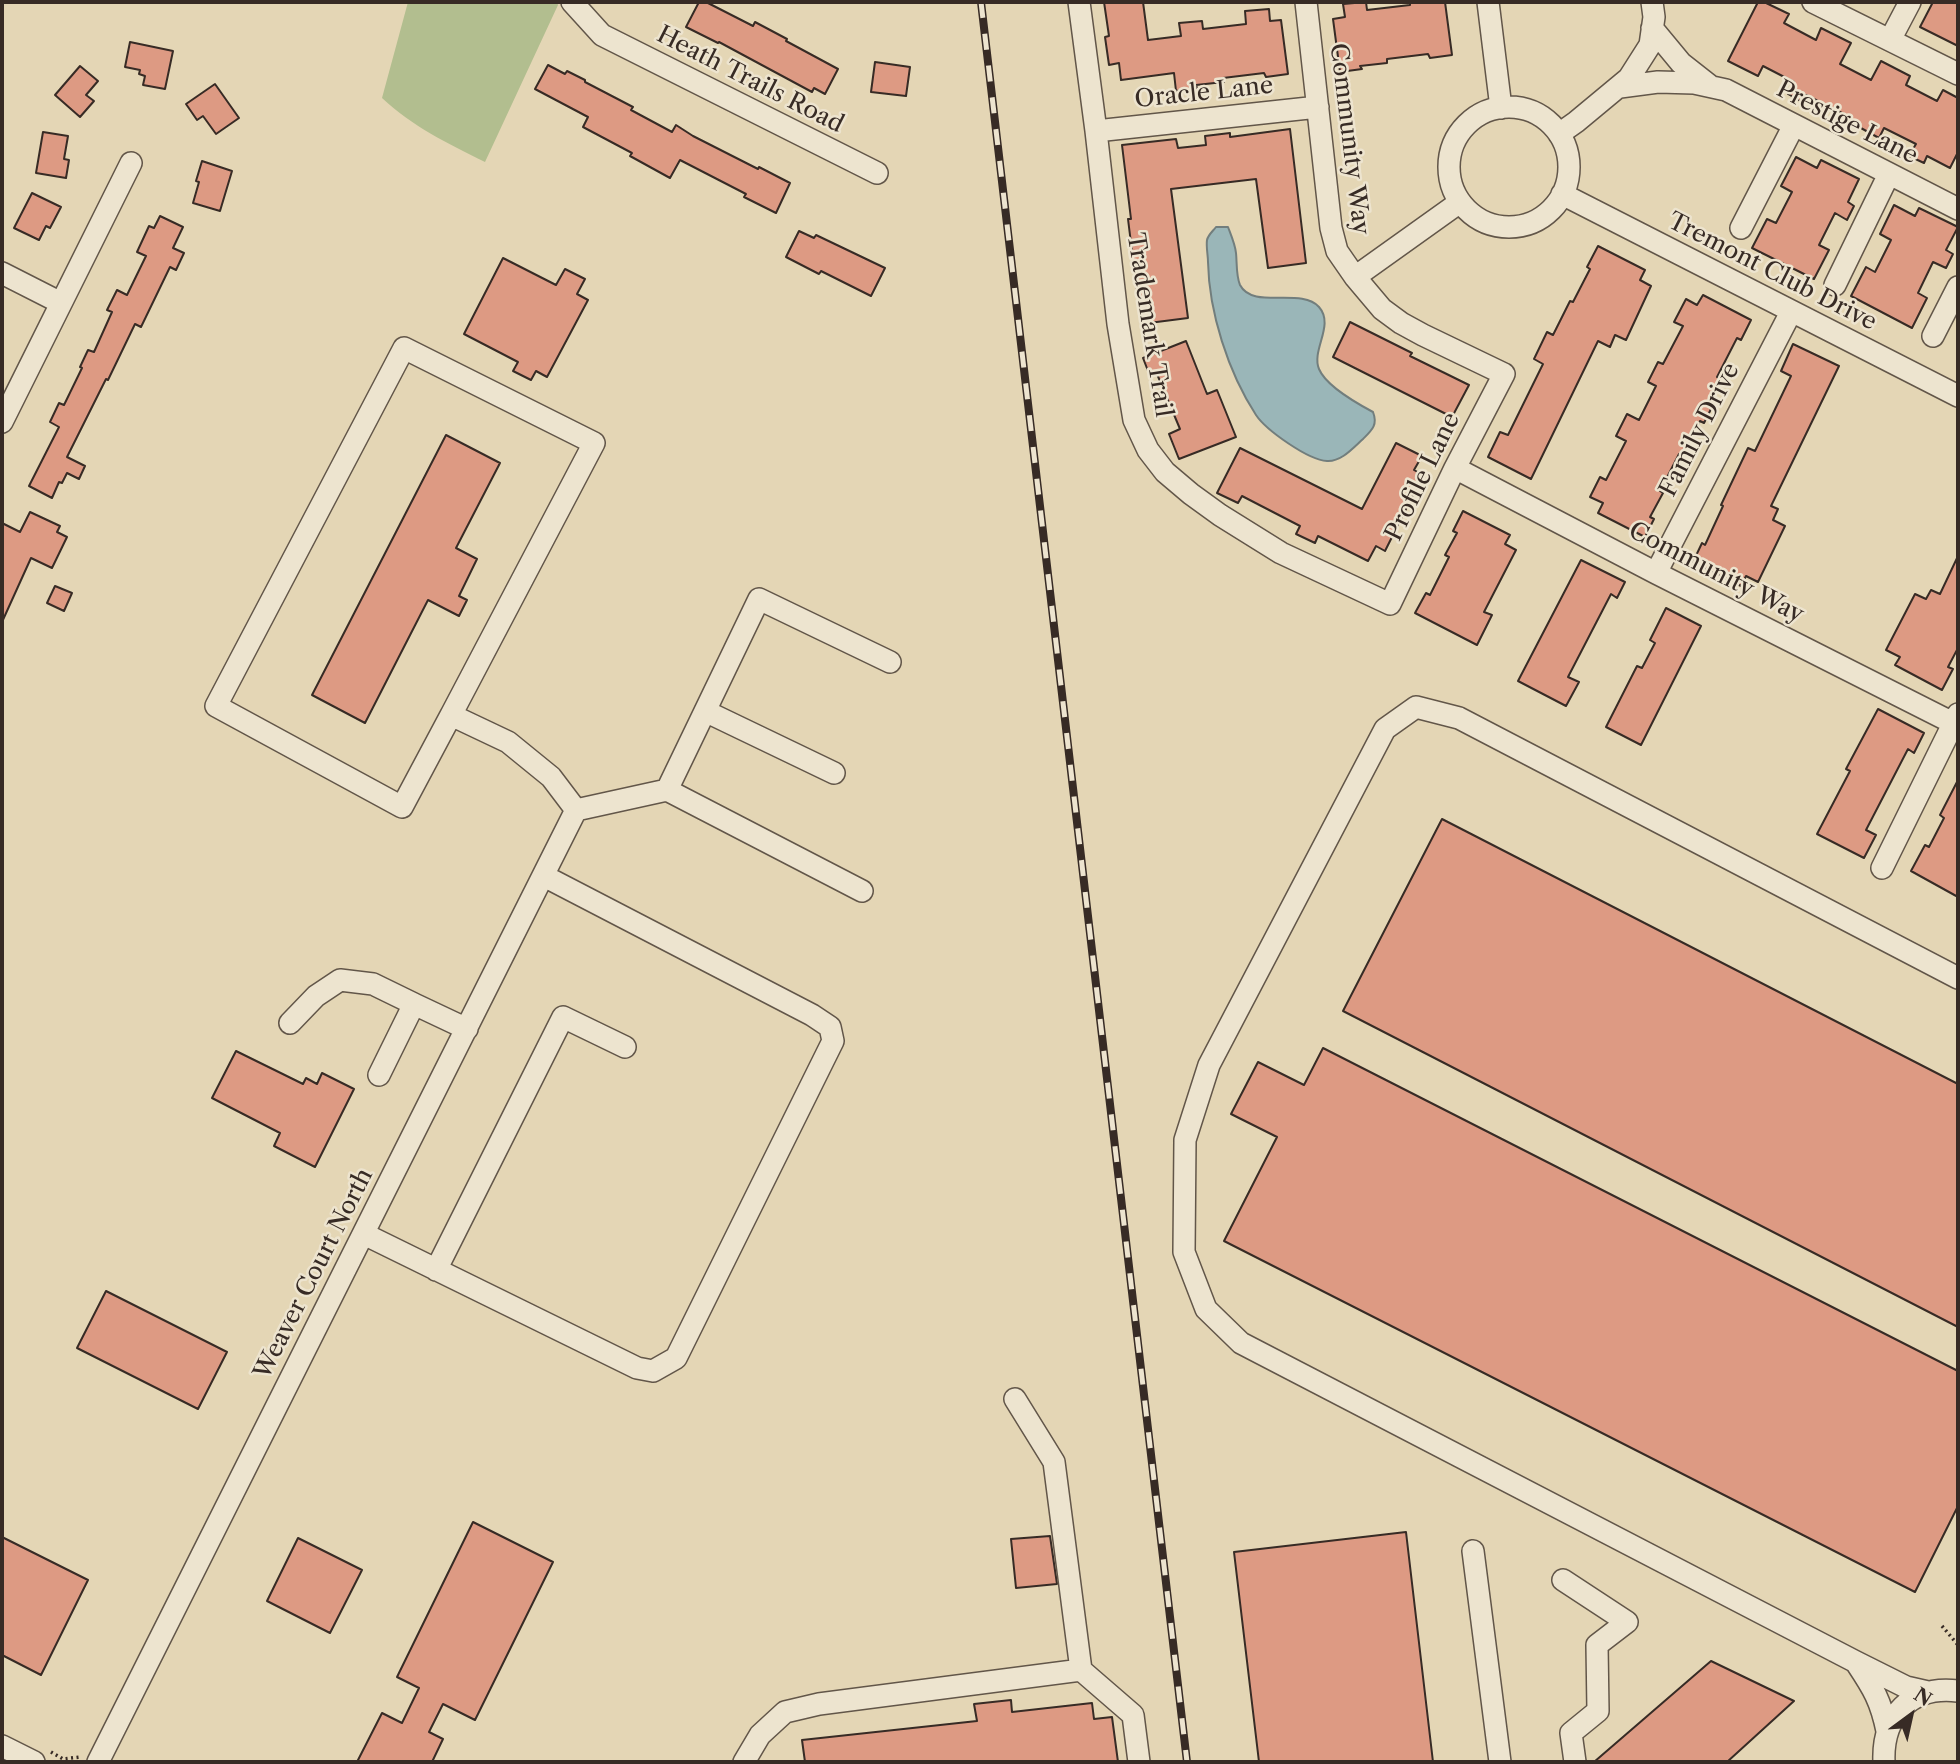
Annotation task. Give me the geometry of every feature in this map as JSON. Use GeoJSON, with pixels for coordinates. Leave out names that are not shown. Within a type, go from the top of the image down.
{"type":"FeatureCollection","features":[{"type":"Feature","properties":{"kind":"street","name":"Heath Trails Road"},"geometry":{"type":"LineString","coordinates":[[572,2],[601,35],[877,173]]}},
{"type":"Feature","properties":{"kind":"street","name":"Trademark Trail"},"geometry":{"type":"LineString","coordinates":[[1079,2],[1118,324],[1134,420],[1148,450],[1165,472],[1220,515],[1281,553],[1390,604]]}},
{"type":"Feature","properties":{"kind":"street","name":"Community Way"},"geometry":{"type":"LineString","coordinates":[[1306,2],[1331,228],[1337,251],[1382,309],[1401,323],[1504,373]]}},
{"type":"Feature","properties":{"kind":"street"},"geometry":{"type":"LineString","coordinates":[[1488,2],[1501,108]]}},
{"type":"Feature","properties":{"kind":"street"},"geometry":{"type":"LineString","coordinates":[[1559,134],[1629,78],[1650,46],[1654,17],[1652,2]]}},
{"type":"Feature","properties":{"kind":"street"},"geometry":{"type":"LineString","coordinates":[[1813,2],[1958,74]]}},
{"type":"Feature","properties":{"kind":"street"},"geometry":{"type":"LineString","coordinates":[[1890,40],[1910,2]]}},
{"type":"Feature","properties":{"kind":"street","name":"Prestige Lane"},"geometry":{"type":"LineString","coordinates":[[1652,28],[1681,62],[1711,86]]}},
{"type":"Feature","properties":{"kind":"street","name":"Prestige Lane"},"geometry":{"type":"LineString","coordinates":[[1620,87],[1658,82],[1695,83],[1726,90],[1958,209]]}},
{"type":"Feature","properties":{"kind":"street","name":"Oracle Lane"},"geometry":{"type":"LineString","coordinates":[[1096,131],[1318,107]]}},
{"type":"Feature","properties":{"kind":"street"},"geometry":{"type":"LineString","coordinates":[[1510,107],[1534,113],[1551,124],[1559,134],[1567,153],[1569,174],[1557,203],[1546,215],[1528,224],[1508,228],[1482,221],[1460,202],[1450,182],[1449,160],[1452,146],[1462,129],[1479,115],[1493,109],[1510,107]]}},
{"type":"Feature","properties":{"kind":"street"},"geometry":{"type":"LineString","coordinates":[[1741,228],[1794,125]]}},
{"type":"Feature","properties":{"kind":"street"},"geometry":{"type":"LineString","coordinates":[[2,422],[131,163]]}},
{"type":"Feature","properties":{"kind":"street"},"geometry":{"type":"LineString","coordinates":[[1835,285],[1889,174]]}},
{"type":"Feature","properties":{"kind":"street","name":"Tremont Club Drive"},"geometry":{"type":"LineString","coordinates":[[1562,194],[1958,396]]}},
{"type":"Feature","properties":{"kind":"street","name":"Community Way"},"geometry":{"type":"LineString","coordinates":[[1355,277],[1460,202]]}},
{"type":"Feature","properties":{"kind":"street"},"geometry":{"type":"LineString","coordinates":[[2,272],[61,303]]}},
{"type":"Feature","properties":{"kind":"street"},"geometry":{"type":"LineString","coordinates":[[1933,336],[1958,287]]}},
{"type":"Feature","properties":{"kind":"street","name":"Family Drive"},"geometry":{"type":"LineString","coordinates":[[1656,573],[1791,312]]}},
{"type":"Feature","properties":{"kind":"street"},"geometry":{"type":"LineString","coordinates":[[404,348],[594,443],[451,715],[402,807],[216,706],[404,348]]}},
{"type":"Feature","properties":{"kind":"street","name":"Profile Lane"},"geometry":{"type":"LineString","coordinates":[[1390,604],[1504,373]]}},
{"type":"Feature","properties":{"kind":"street","name":"Community Way"},"geometry":{"type":"LineString","coordinates":[[1455,468],[1656,573],[1956,718]]}},
{"type":"Feature","properties":{"kind":"street"},"geometry":{"type":"LineString","coordinates":[[667,790],[760,599],[890,662]]}},
{"type":"Feature","properties":{"kind":"street"},"geometry":{"type":"LineString","coordinates":[[1947,1688],[1906,1687],[1241,1343],[1206,1309],[1184,1252],[1185,1140],[1209,1065],[1385,729],[1416,708],[1459,718],[1958,978]]}},
{"type":"Feature","properties":{"kind":"street"},"geometry":{"type":"LineString","coordinates":[[705,711],[834,774]]}},
{"type":"Feature","properties":{"kind":"street"},"geometry":{"type":"LineString","coordinates":[[451,715],[508,742],[551,777],[576,810],[667,790],[862,891]]}},
{"type":"Feature","properties":{"kind":"street"},"geometry":{"type":"LineString","coordinates":[[1882,868],[1956,718]]}},
{"type":"Feature","properties":{"kind":"street","name":"Weaver Court North"},"geometry":{"type":"LineString","coordinates":[[98,1762],[576,810]]}},
{"type":"Feature","properties":{"kind":"street"},"geometry":{"type":"LineString","coordinates":[[364,1234],[637,1368],[653,1371],[676,1358],[833,1041],[830,1027],[812,1015],[544,876]]}},
{"type":"Feature","properties":{"kind":"street"},"geometry":{"type":"LineString","coordinates":[[290,1023],[316,996],[340,980],[373,984],[467,1029]]}},
{"type":"Feature","properties":{"kind":"street"},"geometry":{"type":"LineString","coordinates":[[379,1075],[414,1004]]}},
{"type":"Feature","properties":{"kind":"street"},"geometry":{"type":"LineString","coordinates":[[436,1270],[563,1017],[625,1047]]}},
{"type":"Feature","properties":{"kind":"street"},"geometry":{"type":"LineString","coordinates":[[1015,1399],[1054,1462],[1081,1670],[1133,1715],[1139,1762]]}},
{"type":"Feature","properties":{"kind":"street"},"geometry":{"type":"LineString","coordinates":[[1473,1551],[1500,1762]]}},
{"type":"Feature","properties":{"kind":"street"},"geometry":{"type":"LineString","coordinates":[[1563,1580],[1627,1622],[1597,1644],[1598,1711],[1571,1733],[1575,1762]]}},
{"type":"Feature","properties":{"kind":"street"},"geometry":{"type":"LineString","coordinates":[[1856,1662],[1876,1693],[1882,1709],[1881,1751]]}},
{"type":"Feature","properties":{"kind":"street"},"geometry":{"type":"LineString","coordinates":[[744,1762],[760,1735],[785,1712],[833,1702],[1081,1670]]}},
{"type":"Feature","properties":{"kind":"street"},"geometry":{"type":"LineString","coordinates":[[1881,1751],[1894,1717],[1903,1706],[1915,1698],[1947,1688]]}},
{"type":"Feature","properties":{"kind":"street"},"geometry":{"type":"LineString","coordinates":[[2,1746],[34,1762]]}},
{"type":"Feature","properties":{"kind":"path"},"geometry":{"type":"LineString","coordinates":[[1941,1626],[1958,1645]]}},
{"type":"Feature","properties":{"kind":"green space"},"geometry":{"type":"Polygon","coordinates":[[[408,2],[557,2],[558,5],[485,162],[418,126],[382,98],[408,2]]]}},
{"type":"Feature","properties":{"kind":"water"},"geometry":{"type":"Polygon","coordinates":[[[1216,227],[1228,227],[1233,240],[1240,285],[1246,292],[1266,298],[1311,301],[1323,314],[1325,322],[1318,354],[1319,369],[1328,382],[1373,412],[1374,417],[1371,430],[1342,457],[1327,461],[1299,450],[1261,421],[1246,398],[1229,361],[1212,301],[1207,243],[1208,236],[1216,227]]]}},
{"type":"Feature","properties":{"kind":"building"},"geometry":{"type":"Polygon","coordinates":[[[699,2],[706,2],[753,26],[755,22],[838,69],[825,94],[814,88],[812,92],[686,27],[699,2]]]}},
{"type":"Feature","properties":{"kind":"building"},"geometry":{"type":"Polygon","coordinates":[[[1104,2],[1143,2],[1148,40],[1181,36],[1179,23],[1202,21],[1203,29],[1246,24],[1245,11],[1269,9],[1270,21],[1281,20],[1288,74],[1266,77],[1264,73],[1223,78],[1224,82],[1196,85],[1197,88],[1176,91],[1174,73],[1121,80],[1119,63],[1109,65],[1105,37],[1109,36],[1104,2]]]}},
{"type":"Feature","properties":{"kind":"building"},"geometry":{"type":"Polygon","coordinates":[[[1366,2],[1367,10],[1410,5],[1410,2],[1445,2],[1452,55],[1430,58],[1428,54],[1387,59],[1387,63],[1360,66],[1362,69],[1340,72],[1333,19],[1345,17],[1343,4],[1366,2]]]}},
{"type":"Feature","properties":{"kind":"building"},"geometry":{"type":"Polygon","coordinates":[[[1758,2],[1764,2],[1789,14],[1784,23],[1816,40],[1821,28],[1851,43],[1840,64],[1871,80],[1881,61],[1910,76],[1906,85],[1937,101],[1943,90],[1958,98],[1958,152],[1950,168],[1927,156],[1924,163],[1909,156],[1916,144],[1884,128],[1879,138],[1850,122],[1852,118],[1806,95],[1802,102],[1788,94],[1794,82],[1763,66],[1758,76],[1728,61],[1758,2]]]}},
{"type":"Feature","properties":{"kind":"building"},"geometry":{"type":"Polygon","coordinates":[[[1933,2],[1958,2],[1958,46],[1920,27],[1933,2]]]}},
{"type":"Feature","properties":{"kind":"building"},"geometry":{"type":"Polygon","coordinates":[[[130,42],[173,51],[165,89],[143,85],[145,76],[139,74],[140,70],[125,67],[130,42]]]}},
{"type":"Feature","properties":{"kind":"building"},"geometry":{"type":"Polygon","coordinates":[[[875,62],[910,67],[906,96],[871,92],[875,62]]]}},
{"type":"Feature","properties":{"kind":"building"},"geometry":{"type":"Polygon","coordinates":[[[548,65],[585,80],[633,107],[631,110],[672,132],[676,125],[790,183],[776,213],[744,197],[746,194],[680,160],[670,178],[630,156],[632,153],[583,127],[588,117],[535,89],[548,65]]]}},
{"type":"Feature","properties":{"kind":"building"},"geometry":{"type":"Polygon","coordinates":[[[80,66],[98,81],[86,95],[94,101],[80,117],[55,95],[80,66]]]}},
{"type":"Feature","properties":{"kind":"building"},"geometry":{"type":"Polygon","coordinates":[[[215,84],[239,118],[216,134],[203,116],[197,120],[186,104],[215,84]]]}},
{"type":"Feature","properties":{"kind":"building"},"geometry":{"type":"Polygon","coordinates":[[[1290,129],[1306,263],[1268,268],[1256,179],[1171,189],[1188,318],[1141,324],[1122,145],[1176,139],[1178,148],[1206,145],[1205,136],[1230,133],[1230,137],[1290,129]]]}},
{"type":"Feature","properties":{"kind":"building"},"geometry":{"type":"Polygon","coordinates":[[[43,132],[68,136],[64,159],[69,160],[66,178],[36,173],[43,132]]]}},
{"type":"Feature","properties":{"kind":"building"},"geometry":{"type":"Polygon","coordinates":[[[1796,157],[1817,168],[1821,160],[1859,179],[1848,202],[1854,206],[1847,220],[1835,213],[1819,245],[1829,250],[1814,279],[1752,248],[1767,219],[1776,223],[1792,192],[1781,186],[1796,157]]]}},
{"type":"Feature","properties":{"kind":"building"},"geometry":{"type":"Polygon","coordinates":[[[202,161],[232,171],[220,211],[193,203],[202,161]]]}},
{"type":"Feature","properties":{"kind":"building"},"geometry":{"type":"Polygon","coordinates":[[[32,193],[61,207],[50,228],[46,226],[39,240],[14,228],[32,193]]]}},
{"type":"Feature","properties":{"kind":"building"},"geometry":{"type":"Polygon","coordinates":[[[1894,205],[1915,216],[1919,208],[1958,227],[1946,250],[1953,254],[1946,268],[1933,262],[1918,293],[1927,298],[1912,328],[1851,296],[1866,267],[1875,272],[1891,240],[1880,234],[1894,205]]]}},
{"type":"Feature","properties":{"kind":"building"},"geometry":{"type":"Polygon","coordinates":[[[160,216],[183,227],[173,248],[184,253],[176,270],[170,267],[141,327],[135,324],[67,457],[85,466],[79,479],[67,473],[62,483],[59,482],[52,498],[29,486],[59,427],[50,422],[59,403],[64,405],[88,350],[94,352],[112,312],[107,310],[117,290],[127,295],[146,256],[137,252],[149,226],[154,228],[160,216]]]}},
{"type":"Feature","properties":{"kind":"building"},"geometry":{"type":"Polygon","coordinates":[[[799,231],[814,238],[816,235],[885,268],[871,296],[786,257],[799,231]]]}},
{"type":"Feature","properties":{"kind":"building"},"geometry":{"type":"Polygon","coordinates":[[[1598,246],[1645,270],[1640,280],[1651,286],[1626,340],[1615,335],[1610,347],[1598,341],[1531,479],[1488,457],[1500,432],[1508,435],[1543,364],[1534,359],[1547,332],[1553,335],[1570,301],[1573,302],[1598,246]]]}},
{"type":"Feature","properties":{"kind":"building"},"geometry":{"type":"Polygon","coordinates":[[[503,258],[556,285],[565,269],[585,279],[577,294],[588,300],[547,377],[536,371],[531,380],[513,371],[518,362],[464,334],[503,258]]]}},
{"type":"Feature","properties":{"kind":"building"},"geometry":{"type":"Polygon","coordinates":[[[1703,295],[1751,320],[1741,340],[1737,338],[1717,377],[1721,379],[1709,403],[1713,405],[1704,423],[1700,421],[1683,455],[1679,454],[1660,491],[1663,493],[1650,517],[1654,519],[1645,537],[1598,513],[1603,503],[1590,497],[1600,477],[1606,480],[1626,441],[1616,436],[1627,414],[1639,420],[1656,386],[1648,382],[1658,362],[1663,364],[1683,326],[1674,322],[1686,299],[1697,305],[1703,295]]]}},
{"type":"Feature","properties":{"kind":"building"},"geometry":{"type":"Polygon","coordinates":[[[1350,322],[1469,385],[1452,417],[1333,357],[1350,322]]]}},
{"type":"Feature","properties":{"kind":"building"},"geometry":{"type":"Polygon","coordinates":[[[1186,341],[1207,394],[1217,390],[1236,437],[1179,459],[1169,434],[1180,429],[1157,374],[1150,376],[1143,358],[1186,341]]]}},
{"type":"Feature","properties":{"kind":"building"},"geometry":{"type":"Polygon","coordinates":[[[1793,344],[1839,366],[1771,506],[1778,509],[1773,520],[1785,526],[1758,582],[1746,576],[1741,586],[1693,562],[1702,543],[1705,545],[1748,448],[1755,451],[1791,376],[1781,371],[1793,344]]]}},
{"type":"Feature","properties":{"kind":"building"},"geometry":{"type":"Polygon","coordinates":[[[446,435],[500,463],[456,548],[477,559],[459,596],[467,600],[459,616],[428,600],[365,723],[312,695],[446,435]]]}},
{"type":"Feature","properties":{"kind":"building"},"geometry":{"type":"Polygon","coordinates":[[[1396,443],[1422,456],[1414,470],[1423,475],[1385,551],[1376,546],[1368,561],[1318,536],[1315,543],[1296,534],[1300,526],[1242,496],[1238,503],[1217,493],[1240,448],[1362,509],[1396,443]]]}},
{"type":"Feature","properties":{"kind":"building"},"geometry":{"type":"Polygon","coordinates":[[[1463,511],[1510,535],[1505,544],[1516,550],[1484,612],[1492,615],[1477,645],[1415,613],[1426,593],[1430,595],[1449,557],[1445,555],[1457,533],[1453,531],[1463,511]]]}},
{"type":"Feature","properties":{"kind":"building"},"geometry":{"type":"Polygon","coordinates":[[[30,512],[60,526],[57,532],[67,537],[52,568],[31,558],[2,622],[2,523],[20,532],[30,512]]]}},
{"type":"Feature","properties":{"kind":"building"},"geometry":{"type":"Polygon","coordinates":[[[1958,556],[1958,648],[1948,667],[1953,669],[1942,690],[1895,665],[1900,657],[1886,650],[1915,594],[1926,599],[1931,590],[1940,594],[1958,556]]]}},
{"type":"Feature","properties":{"kind":"building"},"geometry":{"type":"Polygon","coordinates":[[[1581,560],[1625,582],[1617,598],[1611,594],[1568,677],[1579,682],[1566,706],[1518,681],[1581,560]]]}},
{"type":"Feature","properties":{"kind":"building"},"geometry":{"type":"Polygon","coordinates":[[[55,586],[72,593],[64,611],[47,603],[55,586]]]}},
{"type":"Feature","properties":{"kind":"building"},"geometry":{"type":"Polygon","coordinates":[[[1666,608],[1701,626],[1641,745],[1606,727],[1637,666],[1642,668],[1655,643],[1650,640],[1666,608]]]}},
{"type":"Feature","properties":{"kind":"building"},"geometry":{"type":"Polygon","coordinates":[[[1878,709],[1924,733],[1914,753],[1908,749],[1866,830],[1876,835],[1864,858],[1817,834],[1850,771],[1846,769],[1878,709]]]}},
{"type":"Feature","properties":{"kind":"building"},"geometry":{"type":"Polygon","coordinates":[[[1958,780],[1958,897],[1911,871],[1925,845],[1929,847],[1944,818],[1940,815],[1958,780]]]}},
{"type":"Feature","properties":{"kind":"building"},"geometry":{"type":"Polygon","coordinates":[[[1442,819],[1958,1084],[1958,1327],[1343,1011],[1442,819]]]}},
{"type":"Feature","properties":{"kind":"building"},"geometry":{"type":"Polygon","coordinates":[[[1323,1048],[1958,1371],[1958,1506],[1915,1592],[1224,1241],[1277,1137],[1231,1114],[1258,1062],[1304,1085],[1323,1048]]]}},
{"type":"Feature","properties":{"kind":"building"},"geometry":{"type":"Polygon","coordinates":[[[236,1051],[303,1084],[306,1078],[317,1084],[322,1073],[354,1089],[315,1167],[274,1146],[280,1133],[212,1098],[236,1051]]]}},
{"type":"Feature","properties":{"kind":"building"},"geometry":{"type":"Polygon","coordinates":[[[106,1291],[227,1352],[198,1409],[77,1348],[106,1291]]]}},
{"type":"Feature","properties":{"kind":"building"},"geometry":{"type":"Polygon","coordinates":[[[473,1522],[553,1562],[475,1720],[443,1704],[429,1732],[443,1739],[432,1762],[357,1762],[382,1713],[402,1723],[419,1688],[397,1677],[473,1522]]]}},
{"type":"Feature","properties":{"kind":"building"},"geometry":{"type":"Polygon","coordinates":[[[1406,1532],[1433,1762],[1259,1762],[1234,1552],[1406,1532]]]}},
{"type":"Feature","properties":{"kind":"building"},"geometry":{"type":"Polygon","coordinates":[[[1050,1536],[1057,1584],[1016,1588],[1011,1539],[1050,1536]]]}},
{"type":"Feature","properties":{"kind":"building"},"geometry":{"type":"Polygon","coordinates":[[[2,1537],[88,1580],[41,1675],[2,1655],[2,1537]]]}},
{"type":"Feature","properties":{"kind":"building"},"geometry":{"type":"Polygon","coordinates":[[[298,1538],[362,1570],[330,1633],[267,1601],[298,1538]]]}},
{"type":"Feature","properties":{"kind":"building"},"geometry":{"type":"Polygon","coordinates":[[[1711,1661],[1794,1701],[1727,1762],[1594,1762],[1711,1661]]]}},
{"type":"Feature","properties":{"kind":"building"},"geometry":{"type":"Polygon","coordinates":[[[1011,1700],[1012,1712],[1092,1703],[1094,1719],[1112,1717],[1118,1762],[805,1762],[802,1740],[977,1721],[974,1704],[1011,1700]]]}},
{"type":"Feature","properties":{"kind":"railway"},"geometry":{"type":"LineString","coordinates":[[981,2],[1187,1762]]}}]}
